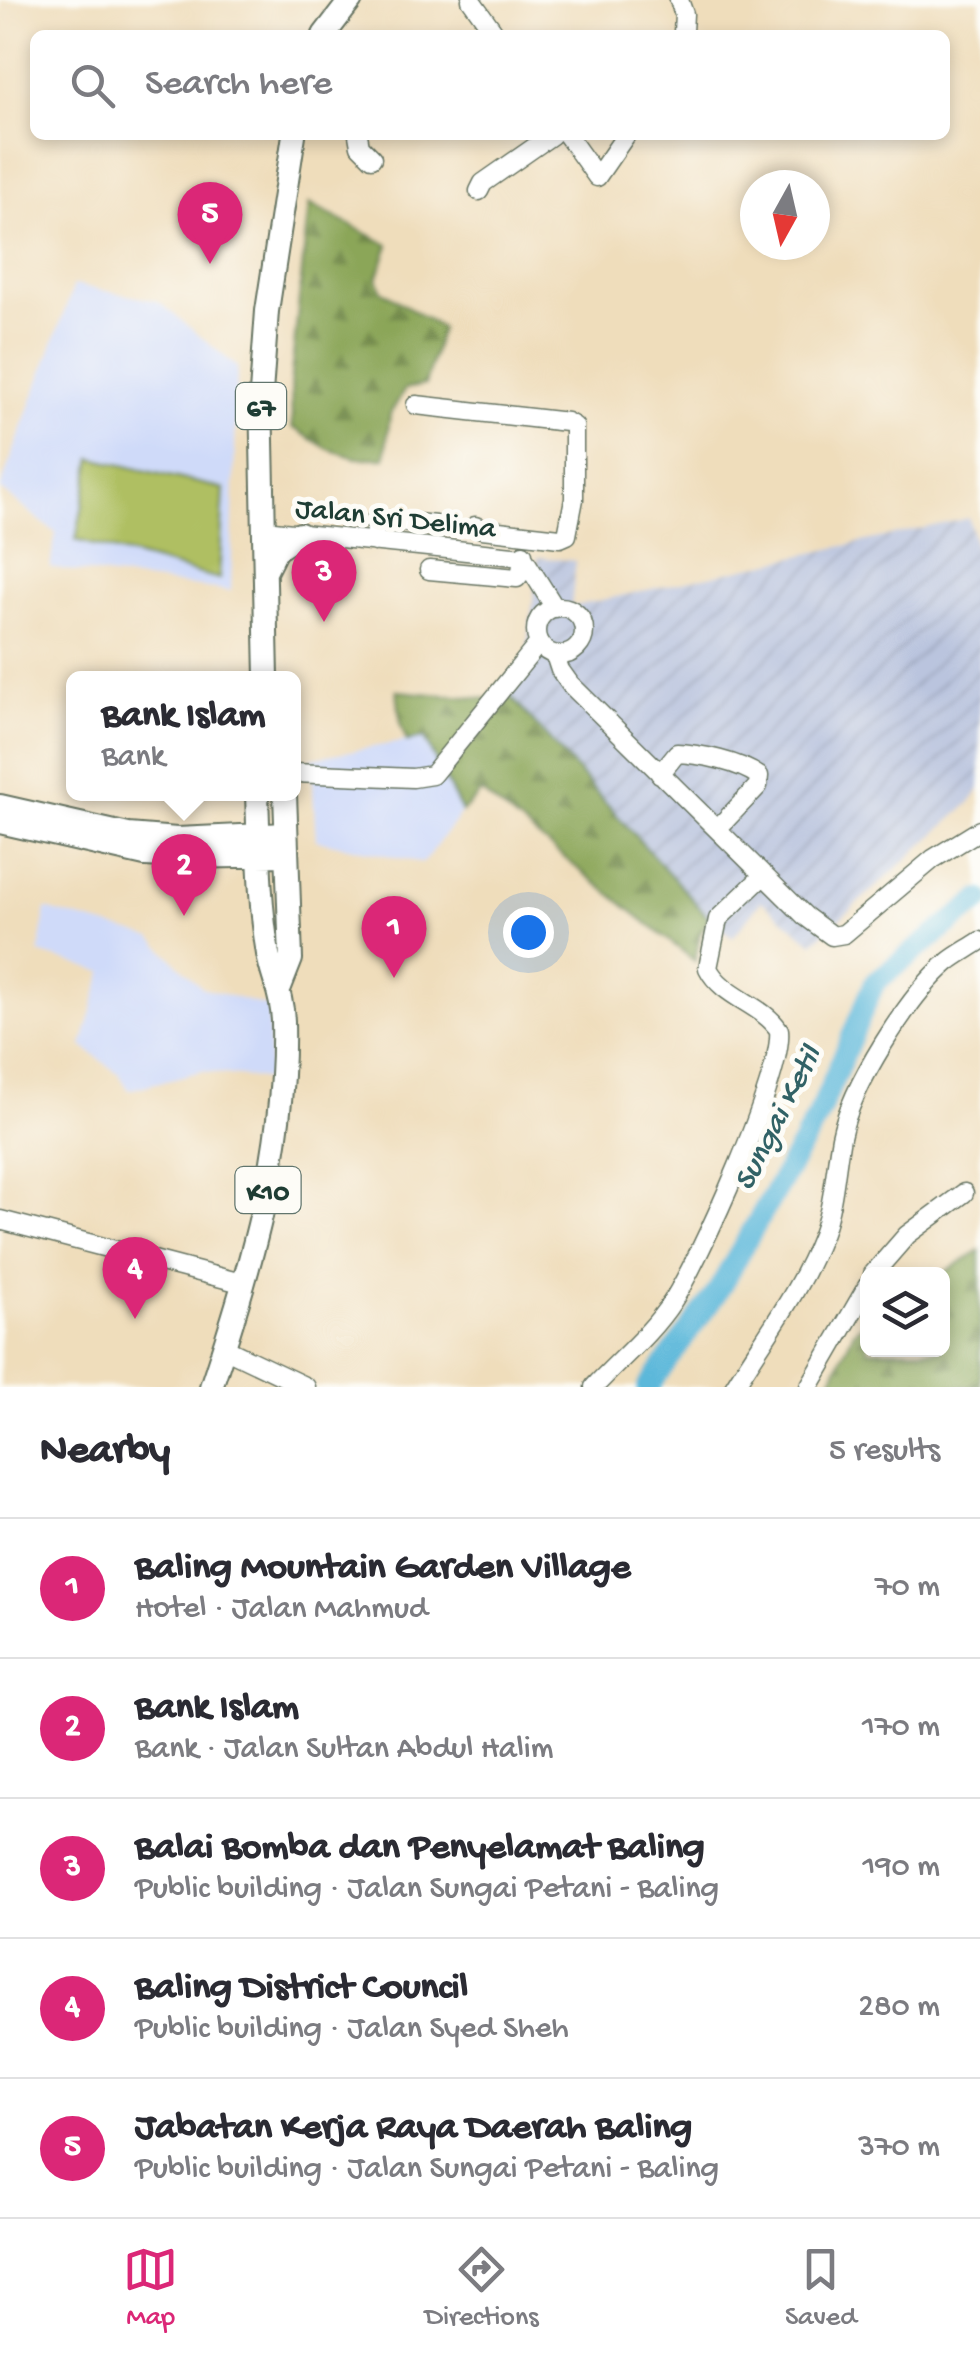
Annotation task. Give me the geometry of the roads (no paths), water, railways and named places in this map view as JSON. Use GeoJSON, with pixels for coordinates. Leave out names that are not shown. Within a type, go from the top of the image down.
{"type":"FeatureCollection","features":[{"type":"Feature","properties":{"kind":"main road"},"geometry":{"type":"LineString","coordinates":[[328,30],[351,0]]}},
{"type":"Feature","properties":{"kind":"main road","name":"67"},"geometry":{"type":"LineString","coordinates":[[267,671],[261,442],[263,352],[293,140]]}},
{"type":"Feature","properties":{"kind":"main road"},"geometry":{"type":"LineString","coordinates":[[265,571],[276,550],[300,534]]}},
{"type":"Feature","properties":{"kind":"main road"},"geometry":{"type":"LineString","coordinates":[[257,801],[259,846]]}},
{"type":"Feature","properties":{"kind":"main road"},"geometry":{"type":"LineString","coordinates":[[0,812],[128,835],[287,845],[285,801]]}},
{"type":"Feature","properties":{"kind":"main road"},"geometry":{"type":"LineString","coordinates":[[0,812],[145,854],[231,856],[259,846]]}},
{"type":"Feature","properties":{"kind":"main road","name":"K10"},"geometry":{"type":"LineString","coordinates":[[280,987],[290,960],[287,845]]}},
{"type":"Feature","properties":{"kind":"main road","name":"K10"},"geometry":{"type":"LineString","coordinates":[[211,1387],[258,1239],[284,1073],[280,987],[268,958],[259,846]]}},
{"type":"Feature","properties":{"kind":"main road"},"geometry":{"type":"LineString","coordinates":[[231,856],[255,879],[262,895]]}},
{"type":"Feature","properties":{"kind":"street"},"geometry":{"type":"LineString","coordinates":[[470,0],[489,30]]}},
{"type":"Feature","properties":{"kind":"street"},"geometry":{"type":"LineString","coordinates":[[679,0],[685,30]]}},
{"type":"Feature","properties":{"kind":"street"},"geometry":{"type":"LineString","coordinates":[[359,140],[372,158]]}},
{"type":"Feature","properties":{"kind":"street"},"geometry":{"type":"LineString","coordinates":[[479,191],[484,183],[545,140]]}},
{"type":"Feature","properties":{"kind":"street"},"geometry":{"type":"LineString","coordinates":[[571,140],[597,177],[623,140]]}},
{"type":"Feature","properties":{"kind":"street"},"geometry":{"type":"LineString","coordinates":[[416,405],[572,424],[574,499],[570,532],[560,538],[475,526]]}},
{"type":"Feature","properties":{"kind":"street"},"geometry":{"type":"LineString","coordinates":[[374,542],[376,519],[436,525]]}},
{"type":"Feature","properties":{"kind":"street","name":"Jalan Sri Delima"},"geometry":{"type":"LineString","coordinates":[[264,530],[523,557]]}},
{"type":"Feature","properties":{"kind":"street"},"geometry":{"type":"LineString","coordinates":[[430,570],[517,578],[526,534]]}},
{"type":"Feature","properties":{"kind":"street"},"geometry":{"type":"LineString","coordinates":[[523,557],[555,608],[574,612],[584,629],[578,647],[568,654],[556,654],[539,643]]}},
{"type":"Feature","properties":{"kind":"street"},"geometry":{"type":"LineString","coordinates":[[301,773],[413,778],[432,775],[539,643],[538,622],[555,608]]}},
{"type":"Feature","properties":{"kind":"street"},"geometry":{"type":"LineString","coordinates":[[556,654],[560,670],[570,684],[828,934],[840,936],[933,859],[980,830]]}},
{"type":"Feature","properties":{"kind":"street"},"geometry":{"type":"LineString","coordinates":[[660,774],[676,753],[749,769],[759,776],[758,786],[717,829]]}},
{"type":"Feature","properties":{"kind":"street"},"geometry":{"type":"LineString","coordinates":[[594,1387],[672,1302],[694,1264],[761,1106],[775,1059],[778,1030],[769,1019],[715,980],[708,968],[718,919],[764,876]]}},
{"type":"Feature","properties":{"kind":"street"},"geometry":{"type":"LineString","coordinates":[[734,1387],[791,1302],[822,1233],[836,1182],[841,1134],[868,1068],[914,1001],[947,964],[980,940]]}},
{"type":"Feature","properties":{"kind":"street"},"geometry":{"type":"LineString","coordinates":[[880,1267],[907,1235],[964,1194]]}},
{"type":"Feature","properties":{"kind":"street"},"geometry":{"type":"LineString","coordinates":[[0,1220],[245,1284]]}},
{"type":"Feature","properties":{"kind":"street"},"geometry":{"type":"LineString","coordinates":[[808,1387],[860,1299]]}},
{"type":"Feature","properties":{"kind":"street"},"geometry":{"type":"LineString","coordinates":[[224,1348],[306,1387]]}},
{"type":"Feature","properties":{"kind":"waterway","name":"Sungai Ketil"},"geometry":{"type":"LineString","coordinates":[[648,1387],[716,1294],[817,1118],[875,982],[980,900]]}},
{"type":"Feature","properties":{"kind":"place","name":"Jabatan Kerja Raya Daerah Baling"},"geometry":{"type":"Point","coordinates":[210,264]}},
{"type":"Feature","properties":{"kind":"place","name":"Balai Bomba dan Penyelamat Baling"},"geometry":{"type":"Point","coordinates":[324,622]}},
{"type":"Feature","properties":{"kind":"place","name":"Bank Islam"},"geometry":{"type":"Point","coordinates":[184,916]}},
{"type":"Feature","properties":{"kind":"place","name":"Baling Mountain Garden Village"},"geometry":{"type":"Point","coordinates":[394,978]}},
{"type":"Feature","properties":{"kind":"place","name":"Baling District Council"},"geometry":{"type":"Point","coordinates":[135,1319]}}]}
